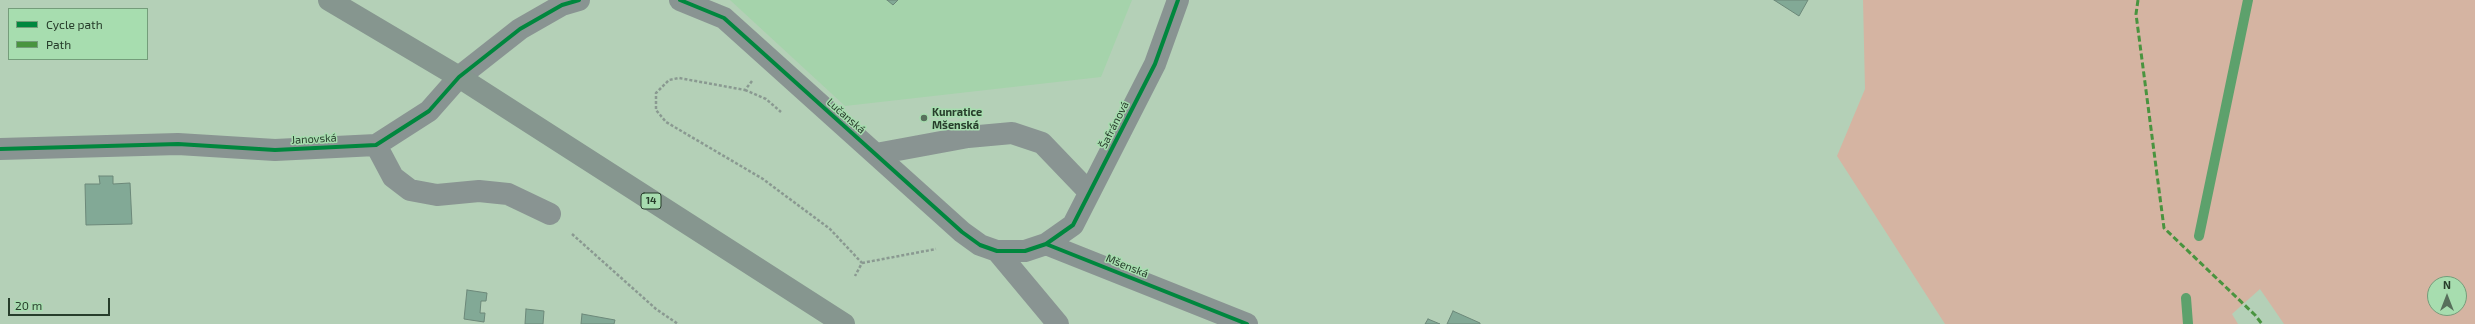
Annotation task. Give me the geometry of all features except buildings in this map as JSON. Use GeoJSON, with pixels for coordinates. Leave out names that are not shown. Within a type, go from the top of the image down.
{"type":"FeatureCollection","features":[{"type":"Feature","properties":{"kind":"main road","name":"14"},"geometry":{"type":"LineString","coordinates":[[329,0],[459,77],[844,324]]}},
{"type":"Feature","properties":{"kind":"street"},"geometry":{"type":"LineString","coordinates":[[550,214],[508,194],[479,191],[437,195],[410,190],[393,177],[376,145],[428,111],[459,77],[520,29],[562,5],[579,0]]}},
{"type":"Feature","properties":{"kind":"street","name":"Lučanská"},"geometry":{"type":"LineString","coordinates":[[680,0],[724,18],[770,61],[962,232],[980,244],[997,251],[1058,324]]}},
{"type":"Feature","properties":{"kind":"street","name":"Šafránová"},"geometry":{"type":"LineString","coordinates":[[1046,244],[1073,225],[1155,64],[1178,0]]}},
{"type":"Feature","properties":{"kind":"street"},"geometry":{"type":"LineString","coordinates":[[876,154],[968,137],[1012,133],[1042,143],[1089,192]]}},
{"type":"Feature","properties":{"kind":"street","name":"Janovská"},"geometry":{"type":"LineString","coordinates":[[0,149],[178,144],[275,150],[376,145]]}},
{"type":"Feature","properties":{"kind":"street"},"geometry":{"type":"LineString","coordinates":[[997,251],[1025,251],[1046,244]]}},
{"type":"Feature","properties":{"kind":"street","name":"Mšenská"},"geometry":{"type":"LineString","coordinates":[[1046,244],[1247,324]]}},
{"type":"Feature","properties":{"kind":"path"},"geometry":{"type":"LineString","coordinates":[[770,61],[744,90],[679,78],[669,80],[656,93],[656,110],[666,122],[763,179],[830,229],[862,263]]}},
{"type":"Feature","properties":{"kind":"path"},"geometry":{"type":"LineString","coordinates":[[550,214],[656,309],[678,324]]}},
{"type":"Feature","properties":{"kind":"path"},"geometry":{"type":"LineString","coordinates":[[862,263],[940,248]]}},
{"type":"Feature","properties":{"kind":"path"},"geometry":{"type":"LineString","coordinates":[[855,276],[862,263]]}},
{"type":"Feature","properties":{"kind":"shaded area"},"geometry":{"type":"Polygon","coordinates":[[[730,0],[1132,0],[1101,77],[845,106],[730,0]]]}},
{"type":"Feature","properties":{"kind":"shaded area"},"geometry":{"type":"Polygon","coordinates":[[[1863,0],[2475,0],[2475,324],[2284,324],[2260,289],[2232,314],[2238,324],[1945,324],[1837,156],[1865,89],[1863,0]]]}},
{"type":"Feature","properties":{"kind":"waterway"},"geometry":{"type":"LineString","coordinates":[[2199,236],[2248,0]]}},
{"type":"Feature","properties":{"kind":"waterway"},"geometry":{"type":"LineString","coordinates":[[2186,298],[2188,324]]}},
{"type":"Feature","properties":{"kind":"marked path"},"geometry":{"type":"LineString","coordinates":[[2138,0],[2136,14],[2164,228],[2255,315],[2262,324]]}},
{"type":"Feature","properties":{"kind":"cycle path"},"geometry":{"type":"LineString","coordinates":[[0,149],[178,144],[275,150],[376,145],[429,111],[459,77],[520,29],[562,5],[579,0]]}},
{"type":"Feature","properties":{"kind":"cycle path"},"geometry":{"type":"LineString","coordinates":[[680,0],[724,18],[962,232],[980,245],[997,251],[1025,251],[1046,244],[1073,225],[1155,64],[1178,0]]}},
{"type":"Feature","properties":{"kind":"cycle path"},"geometry":{"type":"LineString","coordinates":[[1046,244],[1247,324]]}},
{"type":"Feature","properties":{"kind":"place","name":"Kunratice Mšenská"},"geometry":{"type":"Point","coordinates":[924,118]}}]}
